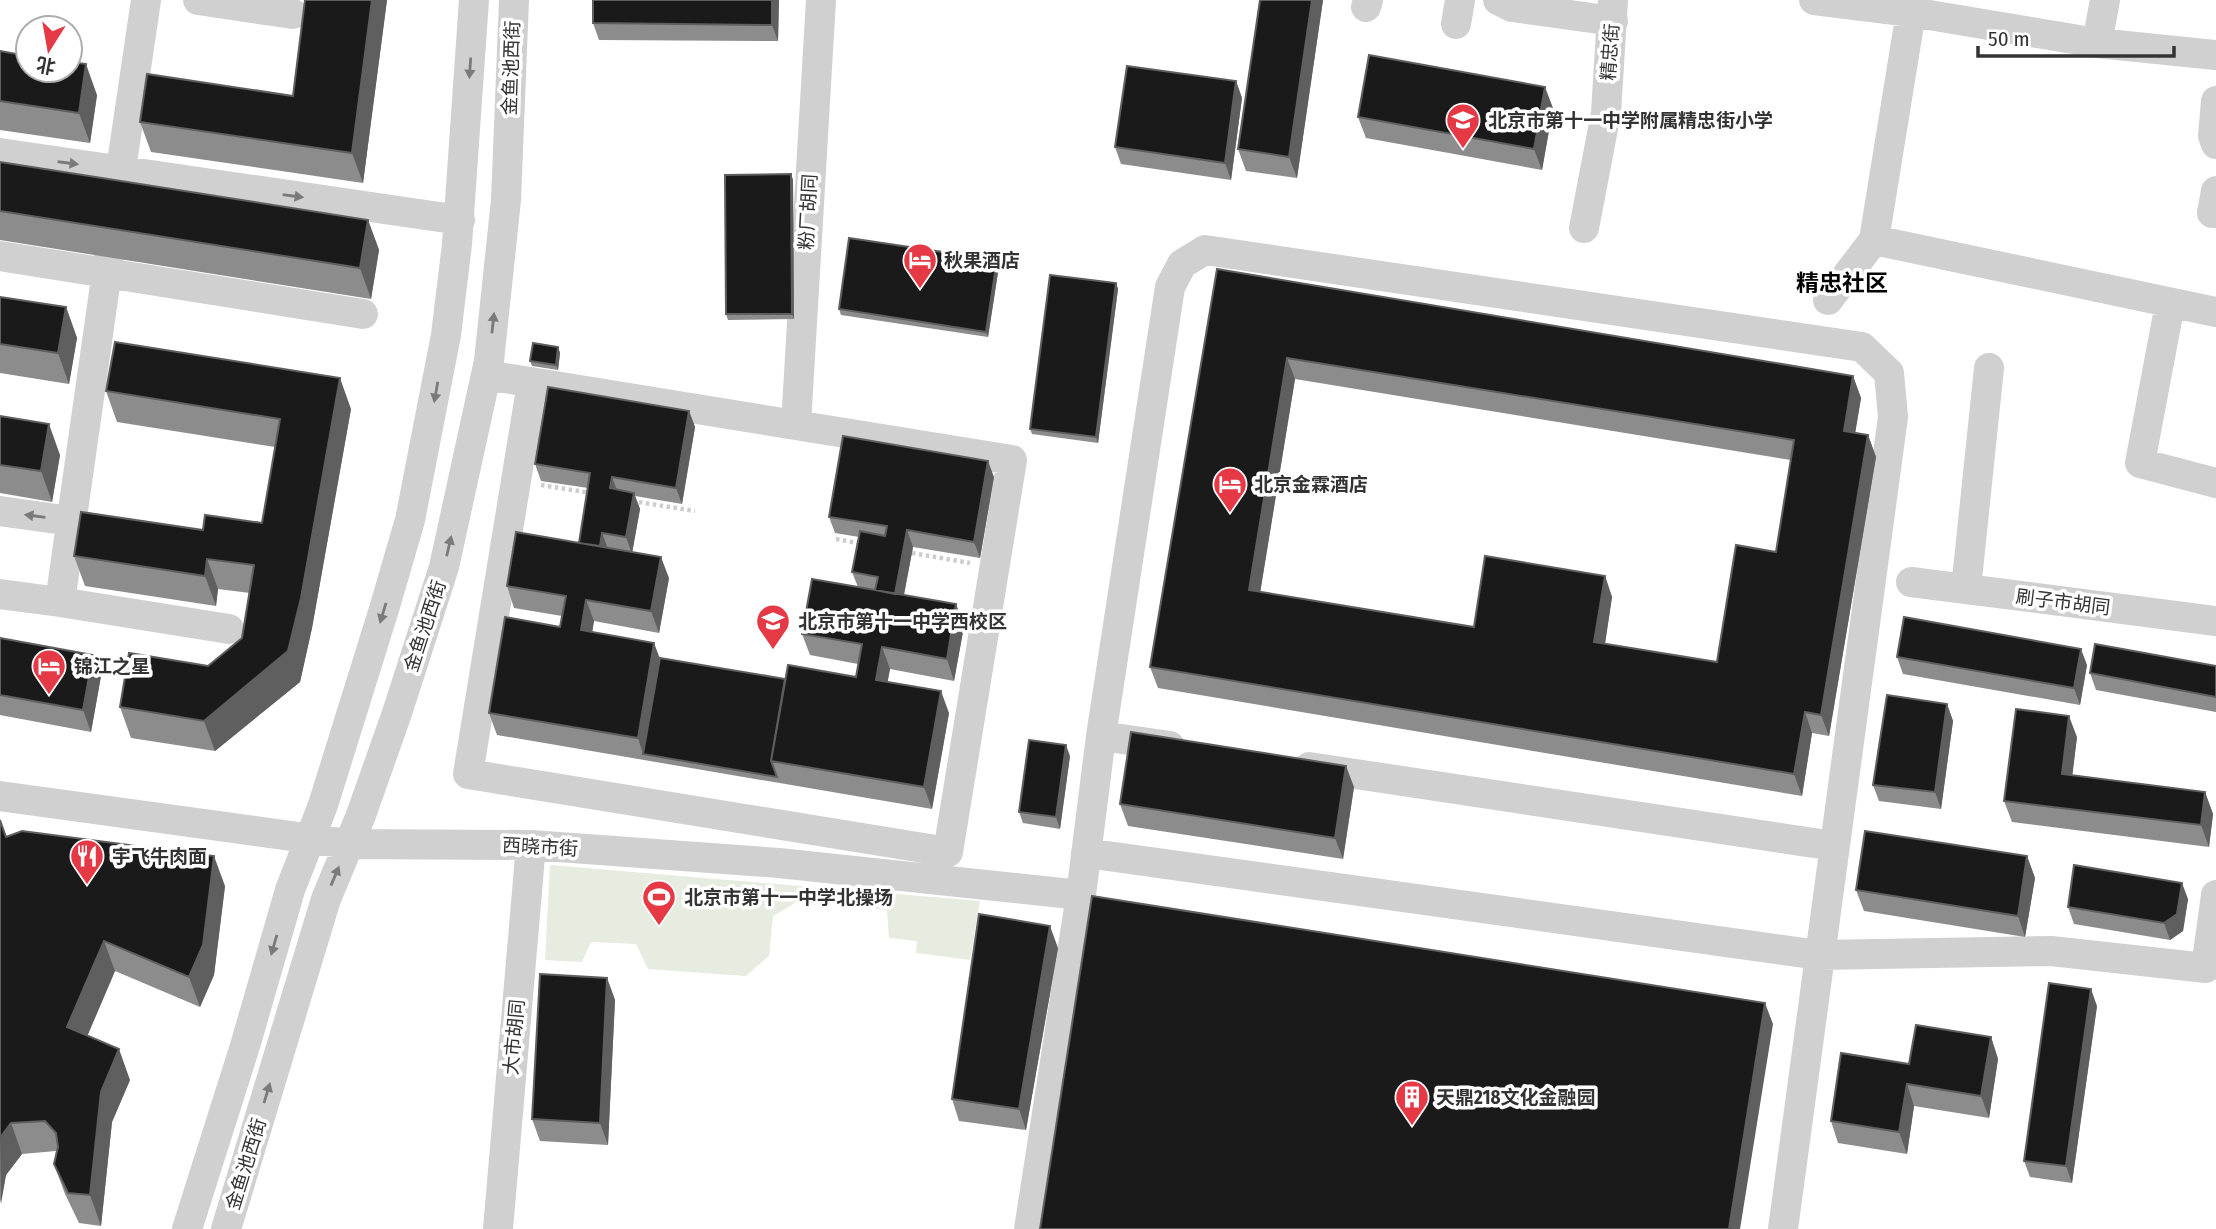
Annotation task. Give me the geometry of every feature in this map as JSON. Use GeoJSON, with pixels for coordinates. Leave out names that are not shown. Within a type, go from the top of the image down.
{"type":"FeatureCollection","features":[{"type":"Feature","properties":{"kind":"street"},"geometry":{"type":"LineString","coordinates":[[116,208],[146,0]]}},
{"type":"Feature","properties":{"kind":"street"},"geometry":{"type":"LineString","coordinates":[[198,0],[293,14]]}},
{"type":"Feature","properties":{"kind":"street","name":"金鱼池西街"},"geometry":{"type":"LineString","coordinates":[[189,1223],[245,1046],[290,890],[323,805],[410,520],[446,335],[460,220],[474,0]]}},
{"type":"Feature","properties":{"kind":"street","name":"金鱼池西街"},"geometry":{"type":"LineString","coordinates":[[230,1229],[326,899],[397,713],[444,567],[486,375],[506,200],[514,0]]}},
{"type":"Feature","properties":{"kind":"street","name":"粉厂胡同"},"geometry":{"type":"LineString","coordinates":[[796,425],[821,0]]}},
{"type":"Feature","properties":{"kind":"street"},"geometry":{"type":"LineString","coordinates":[[1498,0],[1512,7],[1613,11]]}},
{"type":"Feature","properties":{"kind":"street"},"geometry":{"type":"LineString","coordinates":[[1814,0],[1911,12],[2097,43],[2216,55]]}},
{"type":"Feature","properties":{"kind":"street"},"geometry":{"type":"LineString","coordinates":[[2097,43],[2105,0]]}},
{"type":"Feature","properties":{"kind":"street","name":"精忠街"},"geometry":{"type":"LineString","coordinates":[[1584,228],[1606,113],[1613,11]]}},
{"type":"Feature","properties":{"kind":"street"},"geometry":{"type":"LineString","coordinates":[[1828,300],[1874,240],[1911,12]]}},
{"type":"Feature","properties":{"kind":"street"},"geometry":{"type":"LineString","coordinates":[[2216,101],[2213,136],[2216,144]]}},
{"type":"Feature","properties":{"kind":"street"},"geometry":{"type":"LineString","coordinates":[[0,153],[460,220]]}},
{"type":"Feature","properties":{"kind":"street"},"geometry":{"type":"LineString","coordinates":[[2216,191],[2212,213],[2216,213]]}},
{"type":"Feature","properties":{"kind":"street"},"geometry":{"type":"LineString","coordinates":[[1874,240],[2216,312]]}},
{"type":"Feature","properties":{"kind":"street"},"geometry":{"type":"LineString","coordinates":[[1029,1229],[1170,287],[1182,264],[1205,250],[1862,347],[1889,373],[1893,417],[1783,1229]]}},
{"type":"Feature","properties":{"kind":"street"},"geometry":{"type":"LineString","coordinates":[[0,256],[108,265],[363,314]]}},
{"type":"Feature","properties":{"kind":"street"},"geometry":{"type":"LineString","coordinates":[[60,602],[108,265]]}},
{"type":"Feature","properties":{"kind":"street"},"geometry":{"type":"LineString","coordinates":[[2170,304],[2140,463],[2216,482]]}},
{"type":"Feature","properties":{"kind":"street"},"geometry":{"type":"LineString","coordinates":[[1966,589],[1989,368]]}},
{"type":"Feature","properties":{"kind":"street"},"geometry":{"type":"LineString","coordinates":[[486,375],[1012,460],[948,852],[468,774],[532,383]]}},
{"type":"Feature","properties":{"kind":"street"},"geometry":{"type":"LineString","coordinates":[[0,511],[71,521]]}},
{"type":"Feature","properties":{"kind":"street","name":"刷子市胡同"},"geometry":{"type":"LineString","coordinates":[[1911,582],[2216,621]]}},
{"type":"Feature","properties":{"kind":"street"},"geometry":{"type":"LineString","coordinates":[[0,594],[229,629]]}},
{"type":"Feature","properties":{"kind":"street"},"geometry":{"type":"LineString","coordinates":[[1101,736],[1198,751]]}},
{"type":"Feature","properties":{"kind":"street"},"geometry":{"type":"LineString","coordinates":[[1281,763],[1834,846]]}},
{"type":"Feature","properties":{"kind":"street","name":"西晓市街"},"geometry":{"type":"LineString","coordinates":[[0,796],[349,844],[531,845],[779,863],[1081,895]]}},
{"type":"Feature","properties":{"kind":"street","name":"大市胡同"},"geometry":{"type":"LineString","coordinates":[[498,1229],[531,845]]}},
{"type":"Feature","properties":{"kind":"street"},"geometry":{"type":"LineString","coordinates":[[1086,853],[1819,955],[2051,951],[2206,968],[2216,895]]}},
{"type":"Feature","properties":{"kind":"street"},"geometry":{"type":"LineString","coordinates":[[189,1223],[230,1229]]}},
{"type":"Feature","properties":{"kind":"path"},"geometry":{"type":"LineString","coordinates":[[516,480],[596,494]]}},
{"type":"Feature","properties":{"kind":"path"},"geometry":{"type":"LineString","coordinates":[[630,500],[695,511]]}},
{"type":"Feature","properties":{"kind":"path"},"geometry":{"type":"LineString","coordinates":[[836,539],[869,545]]}},
{"type":"Feature","properties":{"kind":"path"},"geometry":{"type":"LineString","coordinates":[[912,553],[994,568]]}},
{"type":"Feature","properties":{"kind":"shaded area","name":"北京市第十一中学北操场"},"geometry":{"type":"Polygon","coordinates":[[[550,865],[980,901],[970,960],[916,953],[917,941],[889,938],[887,910],[800,900],[773,916],[769,956],[746,976],[648,969],[636,944],[591,942],[582,962],[545,960],[550,865]]]}},
{"type":"Feature","properties":{"kind":"building"},"geometry":{"type":"Polygon","coordinates":[[[305,0],[372,0],[352,153],[140,122],[147,74],[293,96],[305,0]]]}},
{"type":"Feature","properties":{"kind":"building"},"geometry":{"type":"Polygon","coordinates":[[[593,0],[772,0],[772,25],[593,23],[593,0]]]}},
{"type":"Feature","properties":{"kind":"building"},"geometry":{"type":"Polygon","coordinates":[[[1260,0],[1312,0],[1289,157],[1238,149],[1260,0]]]}},
{"type":"Feature","properties":{"kind":"building"},"geometry":{"type":"Polygon","coordinates":[[[0,51],[14,54],[14,84],[83,84],[79,113],[0,101],[0,51]]]}},
{"type":"Feature","properties":{"kind":"building"},"geometry":{"type":"Polygon","coordinates":[[[1369,55],[1545,87],[1534,149],[1358,117],[1369,55]]]}},
{"type":"Feature","properties":{"kind":"building"},"geometry":{"type":"Polygon","coordinates":[[[1127,66],[1236,81],[1225,163],[1115,147],[1127,66]]]}},
{"type":"Feature","properties":{"kind":"building"},"geometry":{"type":"Polygon","coordinates":[[[0,162],[368,220],[360,268],[0,211],[0,162]]]}},
{"type":"Feature","properties":{"kind":"building"},"geometry":{"type":"Polygon","coordinates":[[[791,174],[792,314],[726,314],[725,175],[791,174]]]}},
{"type":"Feature","properties":{"kind":"building","name":"秋果酒店"},"geometry":{"type":"Polygon","coordinates":[[[849,238],[997,260],[986,332],[839,309],[849,238]]]}},
{"type":"Feature","properties":{"kind":"building","name":"北京金霖酒店"},"geometry":{"type":"Polygon","coordinates":[[[1217,269],[1853,376],[1844,431],[1868,435],[1821,715],[1805,712],[1794,774],[1150,667],[1217,269]],[[1287,358],[1249,590],[1474,627],[1485,556],[1605,576],[1594,642],[1717,662],[1736,545],[1776,552],[1794,440],[1287,358]]]}},
{"type":"Feature","properties":{"kind":"building"},"geometry":{"type":"Polygon","coordinates":[[[1050,275],[1116,283],[1096,437],[1030,429],[1050,275]]]}},
{"type":"Feature","properties":{"kind":"building"},"geometry":{"type":"Polygon","coordinates":[[[0,297],[66,307],[58,353],[0,344],[0,297]]]}},
{"type":"Feature","properties":{"kind":"building"},"geometry":{"type":"Polygon","coordinates":[[[115,342],[340,378],[301,598],[288,651],[204,721],[120,707],[129,653],[208,666],[242,638],[254,565],[207,559],[205,576],[74,556],[81,512],[203,530],[205,515],[262,523],[280,419],[106,391],[115,342]]]}},
{"type":"Feature","properties":{"kind":"building"},"geometry":{"type":"Polygon","coordinates":[[[533,343],[558,347],[556,365],[530,361],[533,343]]]}},
{"type":"Feature","properties":{"kind":"building"},"geometry":{"type":"Polygon","coordinates":[[[548,387],[689,411],[676,488],[612,477],[610,488],[634,493],[626,537],[602,533],[600,546],[579,543],[590,473],[535,464],[548,387]]]}},
{"type":"Feature","properties":{"kind":"building"},"geometry":{"type":"Polygon","coordinates":[[[0,416],[49,424],[41,471],[0,465],[0,416]]]}},
{"type":"Feature","properties":{"kind":"building"},"geometry":{"type":"Polygon","coordinates":[[[843,436],[988,461],[974,542],[907,530],[895,594],[875,590],[878,577],[852,572],[860,531],[885,536],[887,526],[829,517],[843,436]]]}},
{"type":"Feature","properties":{"kind":"building"},"geometry":{"type":"Polygon","coordinates":[[[516,532],[661,557],[651,611],[586,600],[581,630],[654,643],[638,738],[489,713],[505,617],[560,627],[566,596],[507,586],[516,532]]]}},
{"type":"Feature","properties":{"kind":"building"},"geometry":{"type":"Polygon","coordinates":[[[812,579],[956,604],[947,659],[882,647],[876,680],[941,691],[924,787],[771,761],[788,665],[856,677],[862,644],[802,634],[812,579]]]}},
{"type":"Feature","properties":{"kind":"building"},"geometry":{"type":"Polygon","coordinates":[[[1904,617],[2081,649],[2074,688],[1897,657],[1904,617]]]}},
{"type":"Feature","properties":{"kind":"building"},"geometry":{"type":"Polygon","coordinates":[[[0,638],[93,655],[83,710],[0,695],[0,638]]]}},
{"type":"Feature","properties":{"kind":"building"},"geometry":{"type":"Polygon","coordinates":[[[2095,644],[2216,666],[2216,697],[2090,673],[2095,644]]]}},
{"type":"Feature","properties":{"kind":"building"},"geometry":{"type":"Polygon","coordinates":[[[660,658],[785,679],[771,761],[777,777],[643,754],[660,658]]]}},
{"type":"Feature","properties":{"kind":"building"},"geometry":{"type":"Polygon","coordinates":[[[1887,695],[1947,704],[1935,792],[1873,785],[1887,695]]]}},
{"type":"Feature","properties":{"kind":"building"},"geometry":{"type":"Polygon","coordinates":[[[2016,709],[2069,716],[2062,774],[2205,792],[2201,825],[2004,801],[2016,709]]]}},
{"type":"Feature","properties":{"kind":"building"},"geometry":{"type":"Polygon","coordinates":[[[1131,732],[1346,766],[1335,838],[1120,804],[1131,732]]]}},
{"type":"Feature","properties":{"kind":"building"},"geometry":{"type":"Polygon","coordinates":[[[1029,740],[1066,745],[1056,817],[1019,812],[1029,740]]]}},
{"type":"Feature","properties":{"kind":"building"},"geometry":{"type":"Polygon","coordinates":[[[0,820],[6,837],[22,831],[214,856],[203,945],[189,977],[104,941],[67,1027],[119,1049],[101,1092],[90,1195],[68,1193],[54,1164],[58,1147],[56,1133],[45,1121],[11,1123],[0,1138],[0,820]]]}},
{"type":"Feature","properties":{"kind":"building"},"geometry":{"type":"Polygon","coordinates":[[[1865,831],[2027,856],[2018,916],[1856,890],[1865,831]]]}},
{"type":"Feature","properties":{"kind":"building"},"geometry":{"type":"Polygon","coordinates":[[[2074,865],[2182,883],[2177,914],[2164,923],[2068,907],[2074,865]]]}},
{"type":"Feature","properties":{"kind":"building","name":"天鼎218文化金融园"},"geometry":{"type":"Polygon","coordinates":[[[1092,896],[1765,1003],[1729,1229],[1040,1229],[1092,896]]]}},
{"type":"Feature","properties":{"kind":"building"},"geometry":{"type":"Polygon","coordinates":[[[979,914],[1050,926],[1019,1109],[952,1099],[979,914]]]}},
{"type":"Feature","properties":{"kind":"building"},"geometry":{"type":"Polygon","coordinates":[[[540,974],[607,978],[600,1123],[532,1119],[540,974]]]}},
{"type":"Feature","properties":{"kind":"building"},"geometry":{"type":"Polygon","coordinates":[[[2049,983],[2091,989],[2066,1166],[2024,1161],[2049,983]]]}},
{"type":"Feature","properties":{"kind":"building"},"geometry":{"type":"Polygon","coordinates":[[[1916,1025],[1991,1037],[1981,1096],[1907,1084],[1899,1132],[1831,1121],[1841,1053],[1909,1064],[1916,1025]]]}},
{"type":"Feature","properties":{"kind":"place","name":"北京市第十一中学附属精忠街小学"},"geometry":{"type":"Point","coordinates":[1463,150]}},
{"type":"Feature","properties":{"kind":"place","name":"秋果酒店"},"geometry":{"type":"Point","coordinates":[920,290]}},
{"type":"Feature","properties":{"kind":"place","name":"北京金霖酒店"},"geometry":{"type":"Point","coordinates":[1230,514]}},
{"type":"Feature","properties":{"kind":"place","name":"北京市第十一中学西校区"},"geometry":{"type":"Point","coordinates":[773,651]}},
{"type":"Feature","properties":{"kind":"place","name":"锦江之星"},"geometry":{"type":"Point","coordinates":[49,696]}},
{"type":"Feature","properties":{"kind":"place","name":"宇飞牛肉面"},"geometry":{"type":"Point","coordinates":[87,886]}},
{"type":"Feature","properties":{"kind":"place","name":"北京市第十一中学北操场"},"geometry":{"type":"Point","coordinates":[659,927]}},
{"type":"Feature","properties":{"kind":"place","name":"天鼎218文化金融园"},"geometry":{"type":"Point","coordinates":[1412,1127]}},
{"type":"Feature","properties":{"kind":"district","name":"精忠社区"},"geometry":{"type":"Point","coordinates":[1842,283]}}]}
